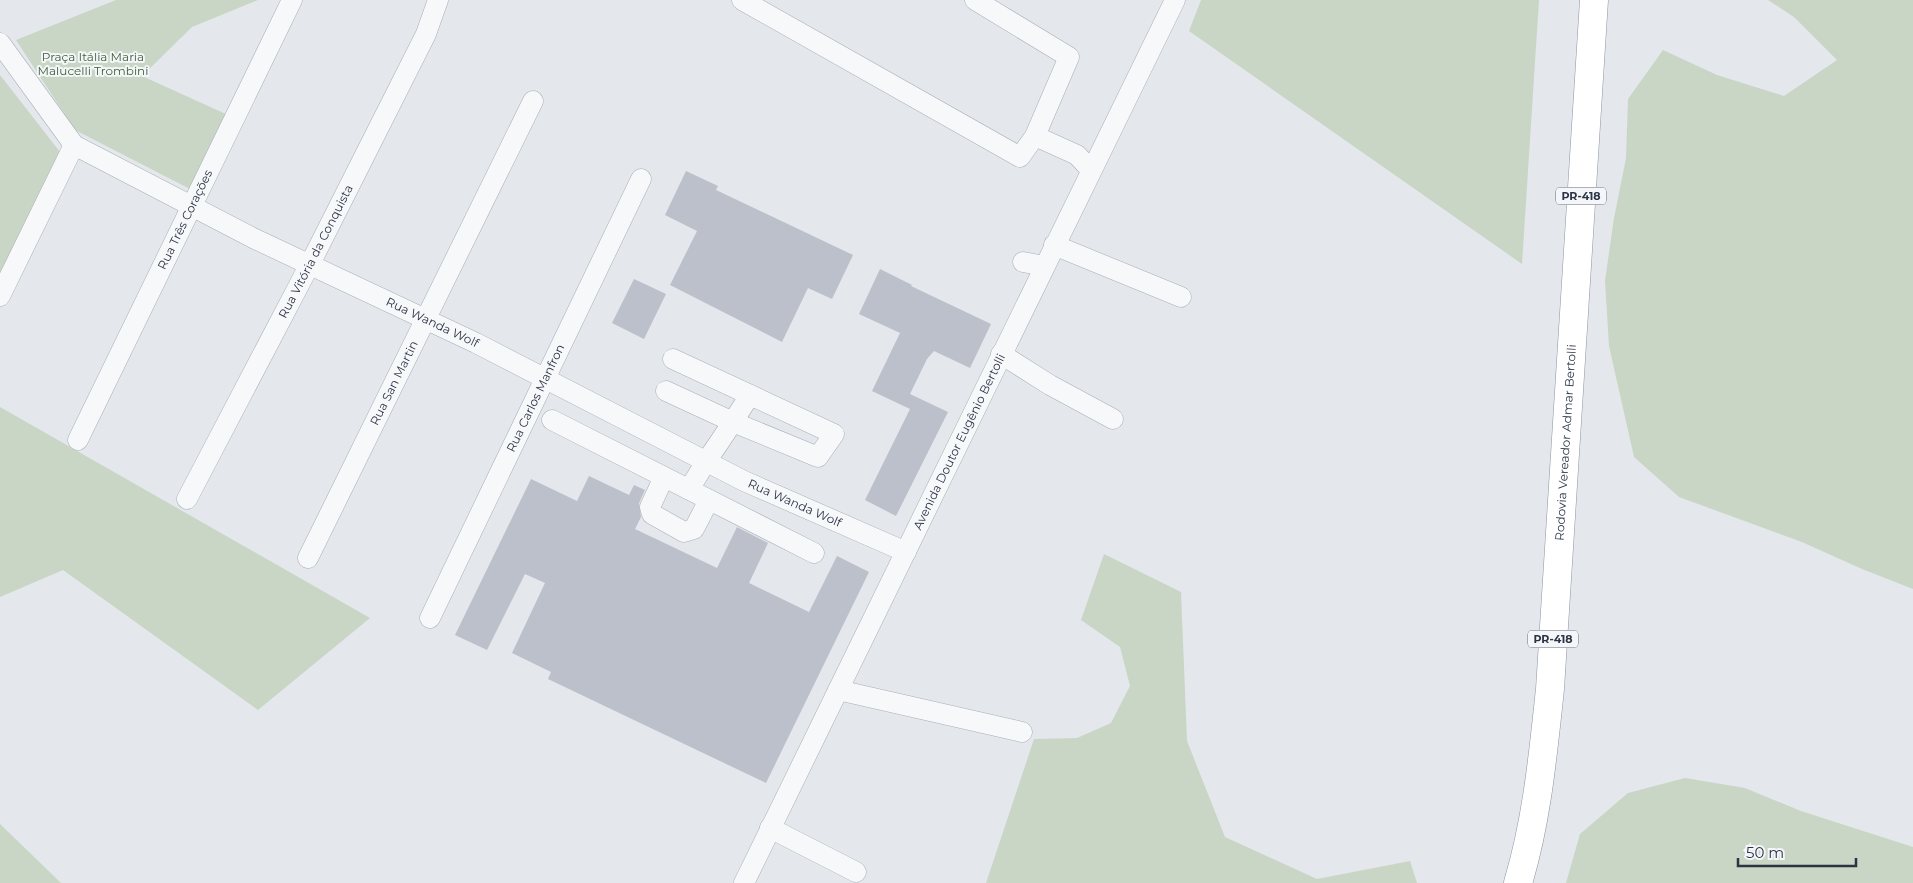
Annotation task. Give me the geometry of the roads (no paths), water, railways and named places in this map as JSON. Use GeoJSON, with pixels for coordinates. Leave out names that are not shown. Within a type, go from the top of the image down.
{"type":"FeatureCollection","features":[{"type":"Feature","properties":{"kind":"highway","name":"Rodovia Vereador Admar Bertolli"},"geometry":{"type":"LineString","coordinates":[[1518,883],[1527,854],[1541,772],[1550,688],[1594,0]]}},
{"type":"Feature","properties":{"kind":"street","name":"Rua Três Corações"},"geometry":{"type":"LineString","coordinates":[[78,440],[292,0]]}},
{"type":"Feature","properties":{"kind":"street","name":"Rua Vitória da Conquista"},"geometry":{"type":"LineString","coordinates":[[187,500],[310,264],[426,34],[438,0]]}},
{"type":"Feature","properties":{"kind":"street"},"geometry":{"type":"LineString","coordinates":[[742,0],[1020,157],[1035,136],[1069,58],[975,0]]}},
{"type":"Feature","properties":{"kind":"street","name":"Avenida Doutor Eugênio Bertolli"},"geometry":{"type":"LineString","coordinates":[[744,883],[1175,0]]}},
{"type":"Feature","properties":{"kind":"street","name":"Rua Wanda Wolf"},"geometry":{"type":"LineString","coordinates":[[0,43],[74,145],[254,238],[476,343],[744,481],[906,552]]}},
{"type":"Feature","properties":{"kind":"street","name":"Rua San Martin"},"geometry":{"type":"LineString","coordinates":[[308,558],[533,101]]}},
{"type":"Feature","properties":{"kind":"street"},"geometry":{"type":"LineString","coordinates":[[1035,136],[1076,155],[1091,170]]}},
{"type":"Feature","properties":{"kind":"street"},"geometry":{"type":"LineString","coordinates":[[0,296],[74,145]]}},
{"type":"Feature","properties":{"kind":"street","name":"Rua Carlos Manfron"},"geometry":{"type":"LineString","coordinates":[[430,618],[640,179]]}},
{"type":"Feature","properties":{"kind":"street"},"geometry":{"type":"LineString","coordinates":[[1054,245],[1181,297]]}},
{"type":"Feature","properties":{"kind":"street"},"geometry":{"type":"LineString","coordinates":[[1024,262],[1044,266]]}},
{"type":"Feature","properties":{"kind":"street"},"geometry":{"type":"LineString","coordinates":[[1002,354],[1050,385],[1113,419]]}},
{"type":"Feature","properties":{"kind":"street"},"geometry":{"type":"LineString","coordinates":[[666,391],[733,422],[818,457],[834,434],[673,359]]}},
{"type":"Feature","properties":{"kind":"street"},"geometry":{"type":"LineString","coordinates":[[688,489],[698,477],[750,395]]}},
{"type":"Feature","properties":{"kind":"street"},"geometry":{"type":"LineString","coordinates":[[552,420],[814,554]]}},
{"type":"Feature","properties":{"kind":"street"},"geometry":{"type":"LineString","coordinates":[[664,477],[650,507],[652,514],[684,532],[694,529],[709,500]]}},
{"type":"Feature","properties":{"kind":"street"},"geometry":{"type":"LineString","coordinates":[[838,690],[1022,732]]}},
{"type":"Feature","properties":{"kind":"street"},"geometry":{"type":"LineString","coordinates":[[770,828],[856,872]]}},
{"type":"Feature","properties":{"kind":"park label","name":"Praça Itália Maria Malucelli Trombini"},"geometry":{"type":"Point","coordinates":[93,64]}}]}
